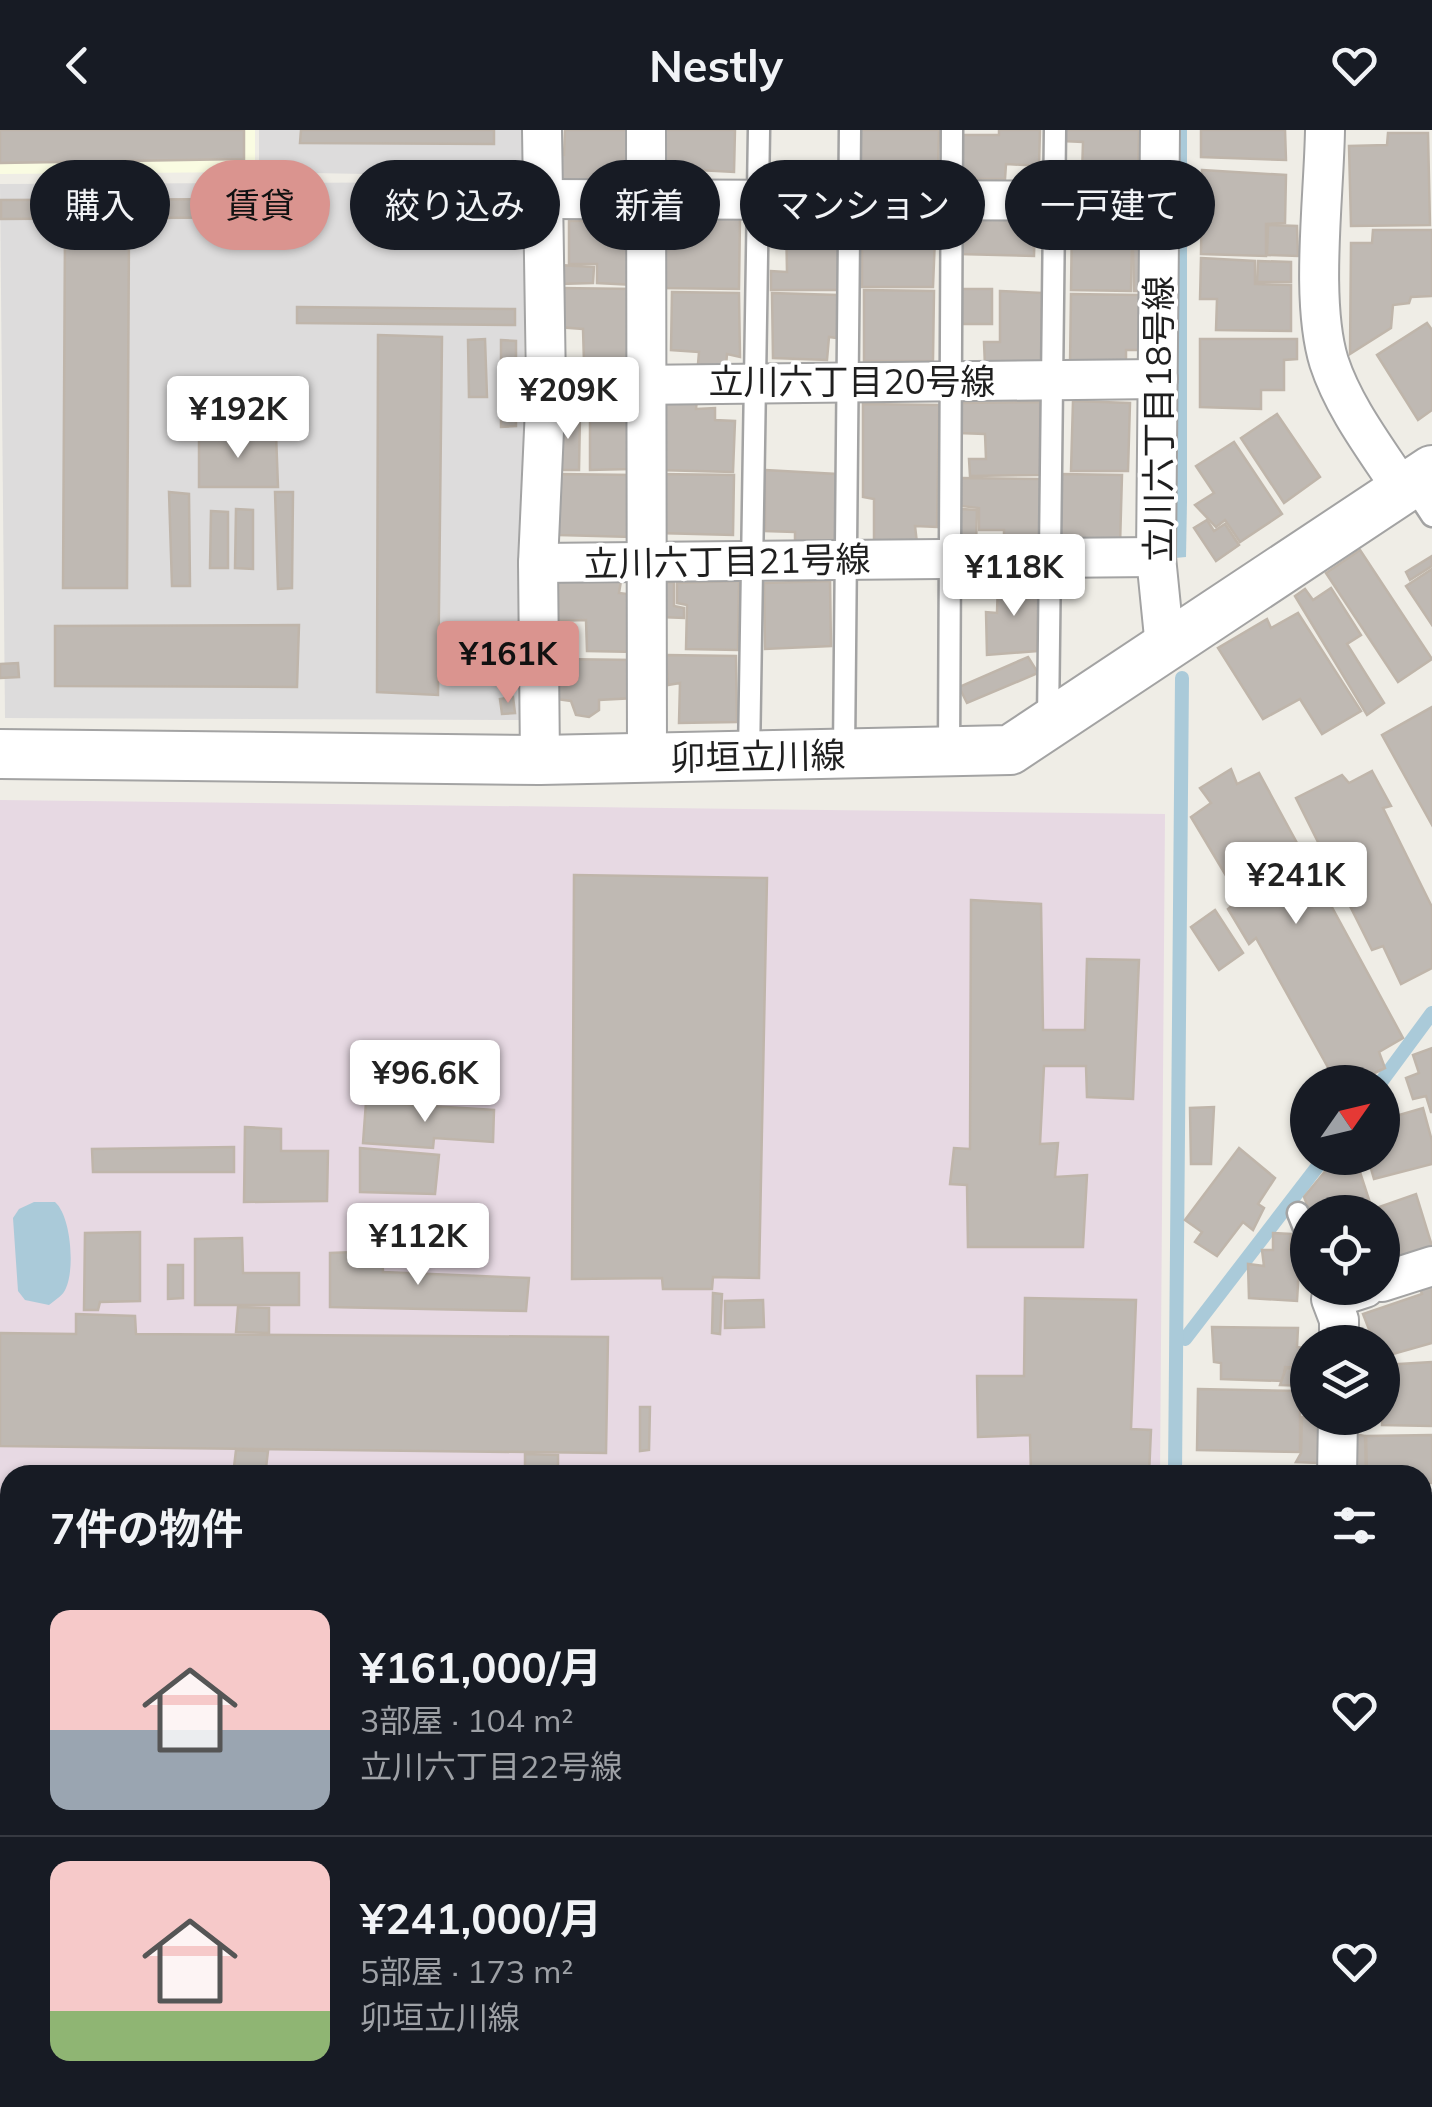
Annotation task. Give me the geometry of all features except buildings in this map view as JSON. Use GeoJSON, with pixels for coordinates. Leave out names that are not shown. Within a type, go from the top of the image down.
{"type":"FeatureCollection","features":[{"type":"Feature","properties":{"kind":"street"},"geometry":{"type":"LineString","coordinates":[[541,160],[542,130]]}},
{"type":"Feature","properties":{"kind":"street"},"geometry":{"type":"LineString","coordinates":[[646,130],[646,160]]}},
{"type":"Feature","properties":{"kind":"street","name":"立川六丁目18号線"},"geometry":{"type":"LineString","coordinates":[[1159,160],[1160,130]]}},
{"type":"Feature","properties":{"kind":"street"},"geometry":{"type":"LineString","coordinates":[[1325,130],[1321,306],[1325,346],[1355,416],[1419,490]]}},
{"type":"Feature","properties":{"kind":"street"},"geometry":{"type":"LineString","coordinates":[[540,760],[538,562],[546,386],[542,250]]}},
{"type":"Feature","properties":{"kind":"street"},"geometry":{"type":"LineString","coordinates":[[646,250],[647,759]]}},
{"type":"Feature","properties":{"kind":"street","name":"立川六丁目18号線"},"geometry":{"type":"LineString","coordinates":[[1158,250],[1156,557],[1165,647]]}},
{"type":"Feature","properties":{"kind":"street","name":"立川六丁目20号線"},"geometry":{"type":"LineString","coordinates":[[546,386],[1158,379]]}},
{"type":"Feature","properties":{"kind":"street","name":"卯垣立川線"},"geometry":{"type":"LineString","coordinates":[[0,754],[540,760],[1010,750],[1165,647],[1419,490]]}},
{"type":"Feature","properties":{"kind":"street","name":"立川六丁目21号線"},"geometry":{"type":"LineString","coordinates":[[538,562],[1156,557]]}},
{"type":"Feature","properties":{"kind":"street"},"geometry":{"type":"LineString","coordinates":[[1400,1276],[1432,1266]]}},
{"type":"Feature","properties":{"kind":"street"},"geometry":{"type":"LineString","coordinates":[[1338,1435],[1338,1465]]}},
{"type":"Feature","properties":{"kind":"lane"},"geometry":{"type":"LineString","coordinates":[[759,130],[759,160]]}},
{"type":"Feature","properties":{"kind":"lane"},"geometry":{"type":"LineString","coordinates":[[850,130],[850,160]]}},
{"type":"Feature","properties":{"kind":"lane"},"geometry":{"type":"LineString","coordinates":[[952,130],[952,160]]}},
{"type":"Feature","properties":{"kind":"lane"},"geometry":{"type":"LineString","coordinates":[[1055,130],[1055,160]]}},
{"type":"Feature","properties":{"kind":"lane"},"geometry":{"type":"LineString","coordinates":[[748,756],[757,250]]}},
{"type":"Feature","properties":{"kind":"lane"},"geometry":{"type":"LineString","coordinates":[[844,754],[848,250]]}},
{"type":"Feature","properties":{"kind":"lane"},"geometry":{"type":"LineString","coordinates":[[950,752],[951,250]]}},
{"type":"Feature","properties":{"kind":"lane"},"geometry":{"type":"LineString","coordinates":[[1048,724],[1053,250]]}},
{"type":"Feature","properties":{"kind":"shaded area"},"geometry":{"type":"Polygon","coordinates":[[[0,130],[255,130],[255,160],[190,160],[190,173],[170,173],[170,160],[30,160],[30,174],[0,174],[0,130]]]}},
{"type":"Feature","properties":{"kind":"shaded area"},"geometry":{"type":"Polygon","coordinates":[[[259,130],[524,130],[524,160],[350,160],[350,174],[330,173],[330,160],[259,160],[259,130]]]}},
{"type":"Feature","properties":{"kind":"shaded area"},"geometry":{"type":"Polygon","coordinates":[[[170,183],[190,183],[190,250],[330,250],[330,183],[350,183],[350,250],[524,250],[524,720],[5,718],[0,184],[30,184],[30,250],[170,250],[170,183]]]}},
{"type":"Feature","properties":{"kind":"shaded area"},"geometry":{"type":"Polygon","coordinates":[[[0,800],[1165,814],[1160,1465],[0,1465],[0,800]]]}},
{"type":"Feature","properties":{"kind":"water"},"geometry":{"type":"Polygon","coordinates":[[[1175,130],[1187,130],[1187,160],[1175,160],[1175,130]]]}},
{"type":"Feature","properties":{"kind":"water"},"geometry":{"type":"Polygon","coordinates":[[[1175,250],[1187,250],[1186,557],[1175,558],[1175,250]]]}},
{"type":"Feature","properties":{"kind":"water"},"geometry":{"type":"Polygon","coordinates":[[[34,1202],[55,1202],[65,1219],[70,1243],[66,1288],[49,1305],[25,1300],[18,1291],[13,1218],[19,1209],[34,1202]]]}},
{"type":"Feature","properties":{"kind":"waterway"},"geometry":{"type":"LineString","coordinates":[[1175,1465],[1182,678]]}},
{"type":"Feature","properties":{"kind":"waterway"},"geometry":{"type":"LineString","coordinates":[[1394,1065],[1432,1013]]}},
{"type":"Feature","properties":{"kind":"waterway"},"geometry":{"type":"LineString","coordinates":[[1185,1339],[1311,1175]]}}]}
